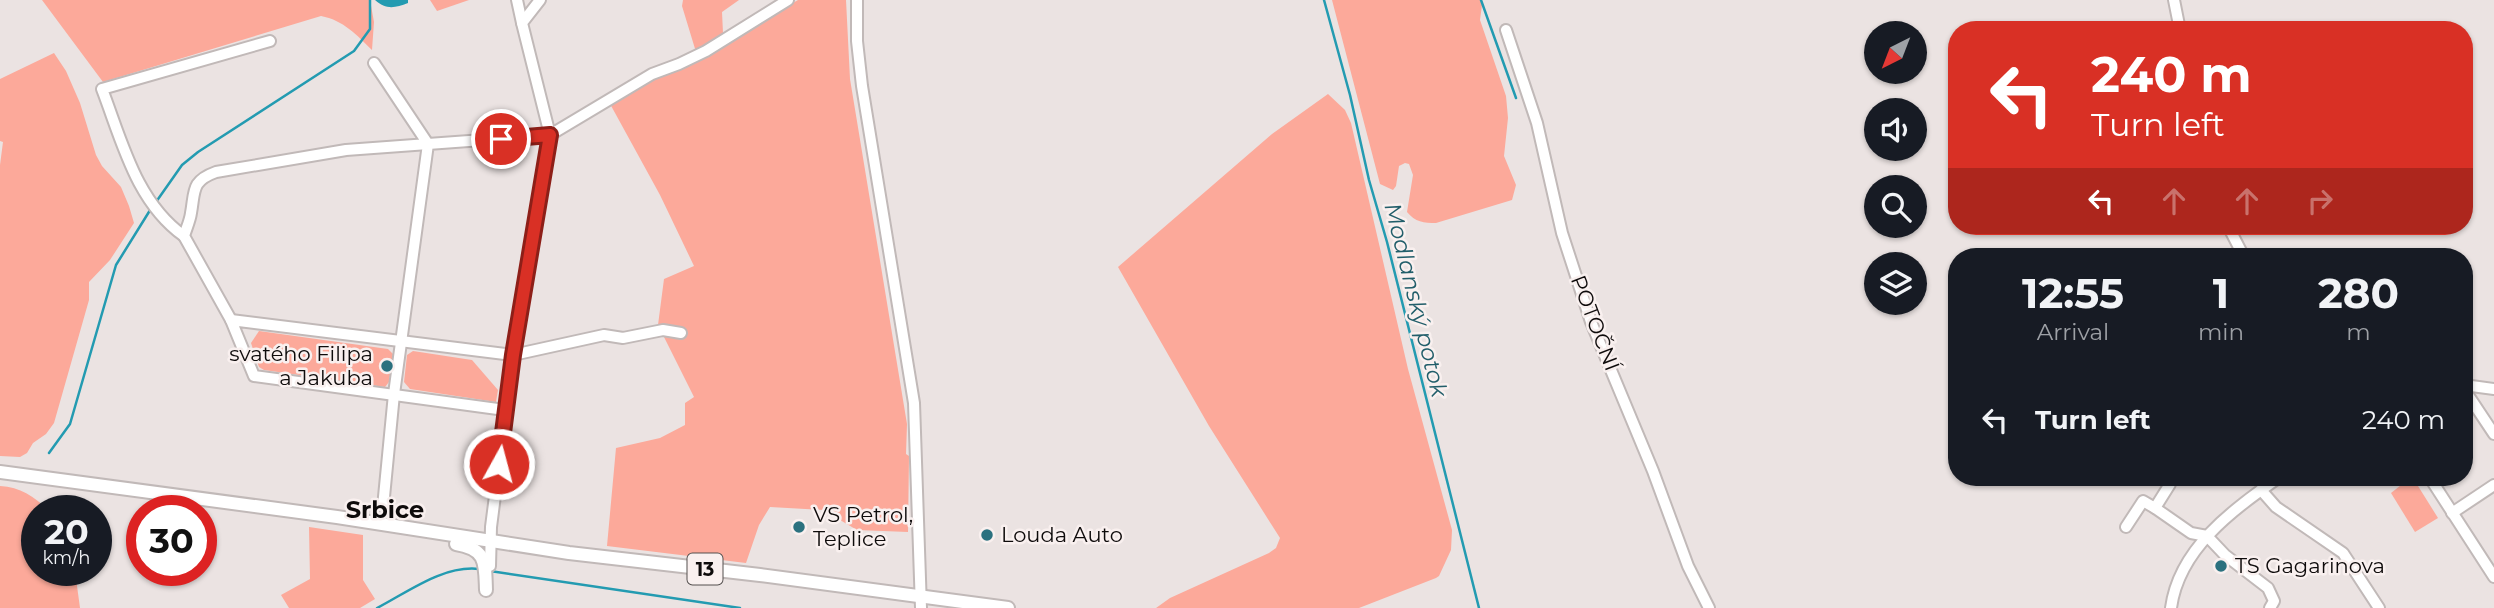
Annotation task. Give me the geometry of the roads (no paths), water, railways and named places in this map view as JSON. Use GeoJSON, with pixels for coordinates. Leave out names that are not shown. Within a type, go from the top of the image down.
{"type":"FeatureCollection","features":[{"type":"Feature","properties":{"kind":"main road","name":"13"},"geometry":{"type":"LineString","coordinates":[[0,472],[920,602],[1008,608]]}},
{"type":"Feature","properties":{"kind":"main road"},"geometry":{"type":"LineString","coordinates":[[375,524],[409,536],[475,549],[483,559],[486,590]]}},
{"type":"Feature","properties":{"kind":"street"},"geometry":{"type":"LineString","coordinates":[[490,566],[505,410],[550,135],[517,0]]}},
{"type":"Feature","properties":{"kind":"street"},"geometry":{"type":"LineString","coordinates":[[522,23],[540,0]]}},
{"type":"Feature","properties":{"kind":"street"},"geometry":{"type":"LineString","coordinates":[[184,236],[191,215],[193,189],[205,176],[346,150],[550,135],[652,74],[706,51],[788,0]]}},
{"type":"Feature","properties":{"kind":"street"},"geometry":{"type":"LineString","coordinates":[[857,0],[862,86],[915,413],[920,602]]}},
{"type":"Feature","properties":{"kind":"street"},"geometry":{"type":"LineString","coordinates":[[2174,0],[2178,21]]}},
{"type":"Feature","properties":{"kind":"street","name":"POTOČNÍ"},"geometry":{"type":"LineString","coordinates":[[1506,30],[1537,123],[1562,233],[1591,322],[1653,471],[1688,566],[1709,608]]}},
{"type":"Feature","properties":{"kind":"street"},"geometry":{"type":"LineString","coordinates":[[270,41],[102,89],[137,179],[150,203],[169,226],[184,236],[231,320],[254,376],[505,410]]}},
{"type":"Feature","properties":{"kind":"street"},"geometry":{"type":"LineString","coordinates":[[374,63],[428,144],[394,394],[383,507]]}},
{"type":"Feature","properties":{"kind":"street"},"geometry":{"type":"LineString","coordinates":[[231,320],[513,355],[604,335],[622,338],[663,330],[681,333]]}},
{"type":"Feature","properties":{"kind":"street"},"geometry":{"type":"LineString","coordinates":[[2473,388],[2494,389]]}},
{"type":"Feature","properties":{"kind":"street"},"geometry":{"type":"LineString","coordinates":[[2473,401],[2494,434]]}},
{"type":"Feature","properties":{"kind":"street"},"geometry":{"type":"LineString","coordinates":[[2452,513],[2494,485]]}},
{"type":"Feature","properties":{"kind":"street"},"geometry":{"type":"LineString","coordinates":[[2155,508],[2169,486]]}},
{"type":"Feature","properties":{"kind":"street"},"geometry":{"type":"LineString","coordinates":[[2171,608],[2173,596],[2192,555],[2207,536],[2267,486]]}},
{"type":"Feature","properties":{"kind":"street"},"geometry":{"type":"LineString","coordinates":[[2435,486],[2494,577]]}},
{"type":"Feature","properties":{"kind":"street"},"geometry":{"type":"LineString","coordinates":[[2261,490],[2276,507],[2343,553],[2379,608]]}},
{"type":"Feature","properties":{"kind":"street"},"geometry":{"type":"LineString","coordinates":[[2126,527],[2143,500],[2191,533],[2207,536],[2225,555],[2268,588],[2274,601],[2270,608]]}},
{"type":"Feature","properties":{"kind":"street"},"geometry":{"type":"LineString","coordinates":[[964,608],[986,605]]}},
{"type":"Feature","properties":{"kind":"water"},"geometry":{"type":"Polygon","coordinates":[[[375,0],[408,0],[408,3],[391,7],[375,0]]]}},
{"type":"Feature","properties":{"kind":"waterway"},"geometry":{"type":"LineString","coordinates":[[156,202],[182,165],[198,152],[354,51],[370,29],[370,0]]}},
{"type":"Feature","properties":{"kind":"waterway","name":"Modlanský potok"},"geometry":{"type":"LineString","coordinates":[[1324,0],[1479,608]]}},
{"type":"Feature","properties":{"kind":"waterway"},"geometry":{"type":"LineString","coordinates":[[1481,0],[1516,98]]}},
{"type":"Feature","properties":{"kind":"waterway"},"geometry":{"type":"LineString","coordinates":[[49,453],[70,424],[116,265],[152,207]]}},
{"type":"Feature","properties":{"kind":"waterway"},"geometry":{"type":"LineString","coordinates":[[377,608],[439,575],[479,569]]}},
{"type":"Feature","properties":{"kind":"waterway"},"geometry":{"type":"LineString","coordinates":[[490,571],[740,608]]}},
{"type":"Feature","properties":{"kind":"place","name":"svatého Filipa a Jakuba"},"geometry":{"type":"Point","coordinates":[387,366]}},
{"type":"Feature","properties":{"kind":"place","name":"VS Petrol, Teplice"},"geometry":{"type":"Point","coordinates":[799,527]}},
{"type":"Feature","properties":{"kind":"place","name":"Louda Auto"},"geometry":{"type":"Point","coordinates":[987,535]}},
{"type":"Feature","properties":{"kind":"place","name":"TS Gagarinova"},"geometry":{"type":"Point","coordinates":[2221,566]}},
{"type":"Feature","properties":{"kind":"district","name":"Srbice"},"geometry":{"type":"Point","coordinates":[385,510]}}]}
